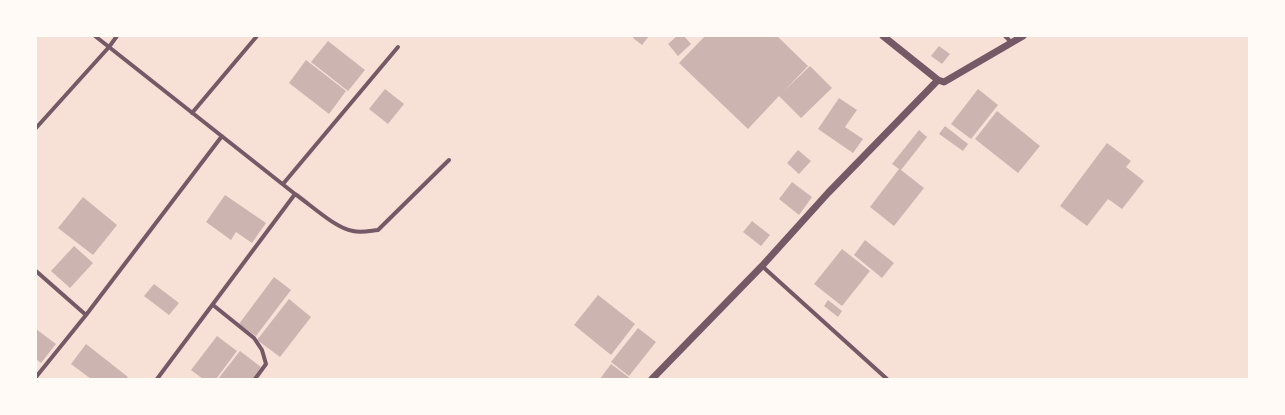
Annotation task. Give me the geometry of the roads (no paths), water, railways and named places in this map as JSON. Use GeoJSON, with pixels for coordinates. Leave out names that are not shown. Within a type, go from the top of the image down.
{"type":"FeatureCollection","features":[{"type":"Feature","properties":{"kind":"street"},"geometry":{"type":"LineString","coordinates":[[95,36],[295,194],[340,227],[353,231],[365,232],[378,230],[449,160]]}},
{"type":"Feature","properties":{"kind":"street"},"geometry":{"type":"LineString","coordinates":[[36,126],[109,47],[117,36]]}},
{"type":"Feature","properties":{"kind":"street"},"geometry":{"type":"LineString","coordinates":[[192,113],[257,36]]}},
{"type":"Feature","properties":{"kind":"street"},"geometry":{"type":"LineString","coordinates":[[883,36],[938,80],[944,82],[1024,36]]}},
{"type":"Feature","properties":{"kind":"street"},"geometry":{"type":"LineString","coordinates":[[1005,36],[1012,43]]}},
{"type":"Feature","properties":{"kind":"street"},"geometry":{"type":"LineString","coordinates":[[283,184],[398,47]]}},
{"type":"Feature","properties":{"kind":"street"},"geometry":{"type":"LineString","coordinates":[[652,379],[762,266],[828,193],[938,80]]}},
{"type":"Feature","properties":{"kind":"street"},"geometry":{"type":"LineString","coordinates":[[36,377],[86,315],[222,136]]}},
{"type":"Feature","properties":{"kind":"street"},"geometry":{"type":"LineString","coordinates":[[157,379],[295,194]]}},
{"type":"Feature","properties":{"kind":"street"},"geometry":{"type":"LineString","coordinates":[[762,266],[887,379]]}},
{"type":"Feature","properties":{"kind":"street"},"geometry":{"type":"LineString","coordinates":[[36,271],[86,315]]}},
{"type":"Feature","properties":{"kind":"street"},"geometry":{"type":"LineString","coordinates":[[213,305],[254,338],[262,350],[266,364],[255,379]]}}]}
